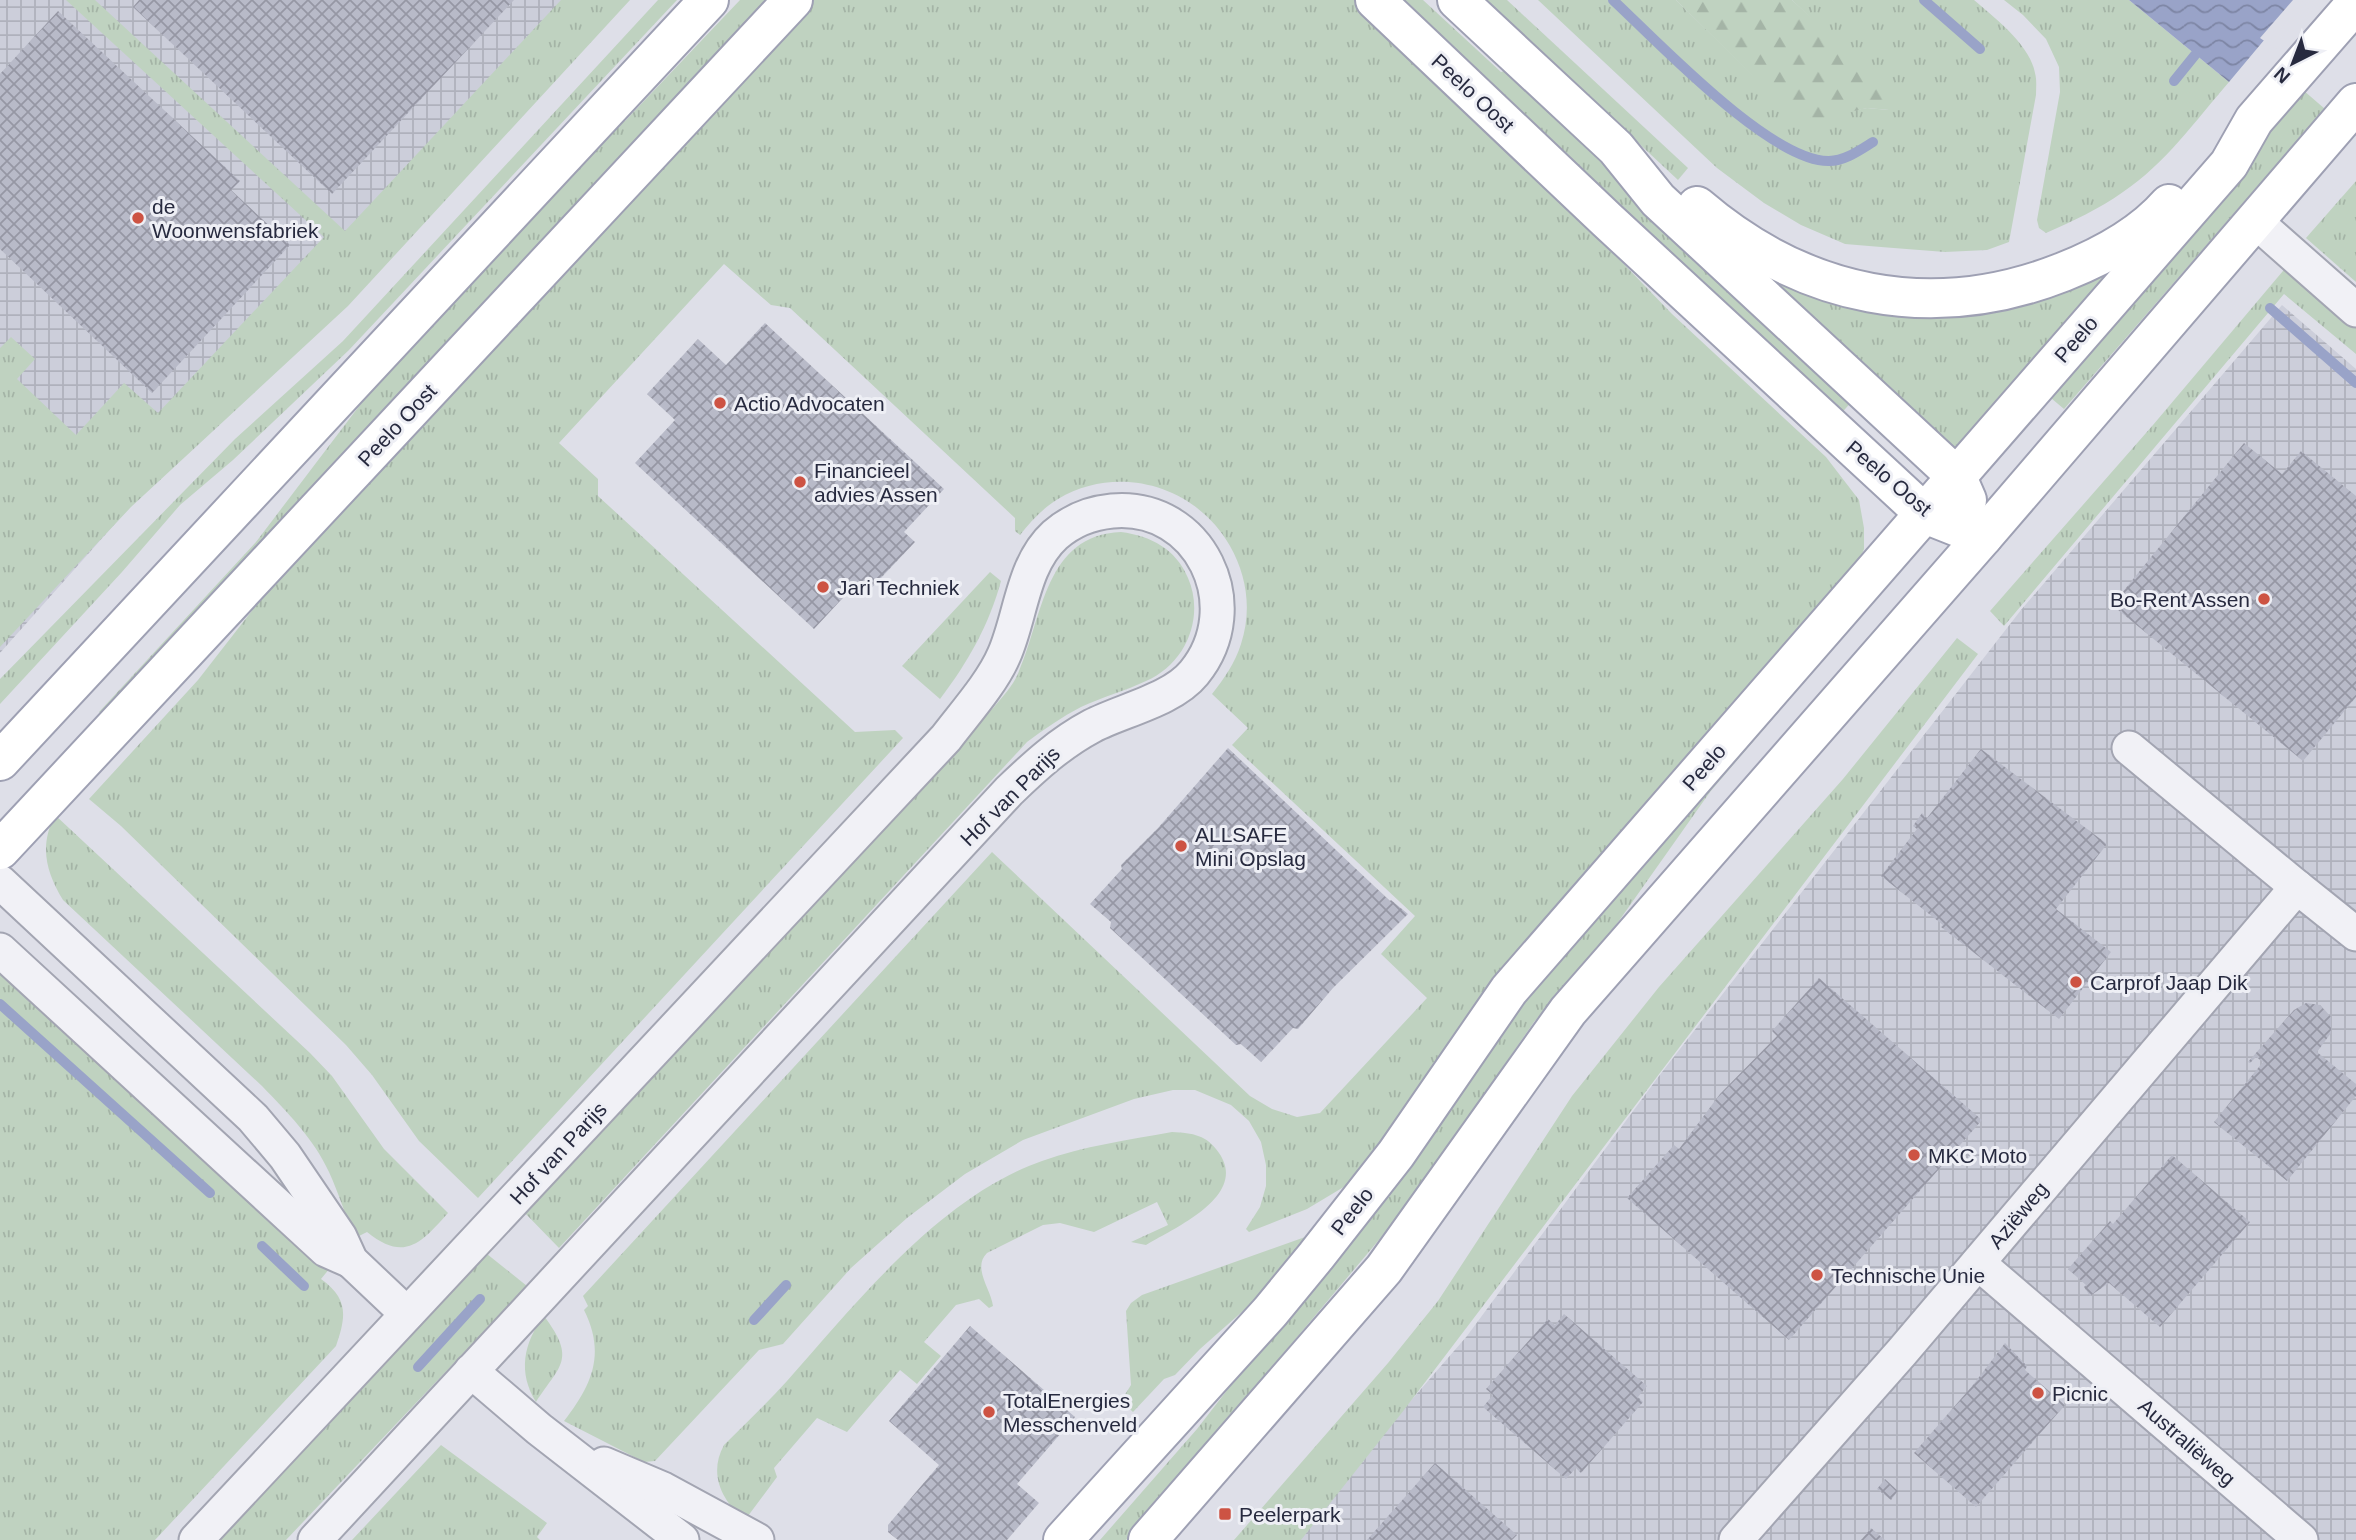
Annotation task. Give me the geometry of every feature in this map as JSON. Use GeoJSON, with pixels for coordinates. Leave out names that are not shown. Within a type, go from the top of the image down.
{"type":"FeatureCollection","features":[{"type":"Feature","properties":{"kind":"main road"},"geometry":{"type":"LineString","coordinates":[[0,761],[709,0]]}},
{"type":"Feature","properties":{"kind":"main road","name":"Peelo Oost"},"geometry":{"type":"LineString","coordinates":[[0,850],[793,0]]}},
{"type":"Feature","properties":{"kind":"main road","name":"Peelo Oost"},"geometry":{"type":"LineString","coordinates":[[1375,0],[1606,220],[1925,513],[1983,537]]}},
{"type":"Feature","properties":{"kind":"main road","name":"Peelo Oost"},"geometry":{"type":"LineString","coordinates":[[1457,0],[1616,148],[1658,200],[1956,477],[1983,537]]}},
{"type":"Feature","properties":{"kind":"main road","name":"Peelo"},"geometry":{"type":"LineString","coordinates":[[1063,1540],[1278,1302],[1382,1173],[1509,990],[2229,164],[2254,120],[2356,3]]}},
{"type":"Feature","properties":{"kind":"main road"},"geometry":{"type":"LineString","coordinates":[[1148,1540],[1384,1269],[1568,1012],[1983,537],[2354,105]]}},
{"type":"Feature","properties":{"kind":"main road"},"geometry":{"type":"LineString","coordinates":[[1616,148],[1671,184],[1724,229],[1770,258],[1824,282],[1875,294],[1931,300],[1989,294],[2036,283],[2084,264],[2123,242],[2161,213],[2216,149],[2254,120]]}},
{"type":"Feature","properties":{"kind":"street"},"geometry":{"type":"LineString","coordinates":[[2254,220],[2356,310]]}},
{"type":"Feature","properties":{"kind":"street","name":"Hof van Parijs"},"geometry":{"type":"LineString","coordinates":[[196,1540],[946,738],[1002,659],[1013,634],[1030,574],[1044,547],[1056,533],[1081,518],[1097,513],[1133,511],[1156,515],[1188,538],[1203,554],[1211,573],[1219,607],[1214,635],[1194,674],[1178,689],[1119,712],[1062,743],[1009,791],[315,1540]]}},
{"type":"Feature","properties":{"kind":"street"},"geometry":{"type":"LineString","coordinates":[[2129,748],[2356,934]]}},
{"type":"Feature","properties":{"kind":"street"},"geometry":{"type":"LineString","coordinates":[[0,882],[253,1118],[285,1156],[340,1237],[351,1261]]}},
{"type":"Feature","properties":{"kind":"street","name":"Aziëweg"},"geometry":{"type":"LineString","coordinates":[[1735,1540],[1978,1263],[2297,887]]}},
{"type":"Feature","properties":{"kind":"street"},"geometry":{"type":"LineString","coordinates":[[0,950],[326,1250],[351,1261],[407,1314]]}},
{"type":"Feature","properties":{"kind":"street","name":"Australiëweg"},"geometry":{"type":"LineString","coordinates":[[1978,1263],[2301,1540]]}},
{"type":"Feature","properties":{"kind":"street"},"geometry":{"type":"LineString","coordinates":[[471,1371],[539,1429],[682,1540]]}},
{"type":"Feature","properties":{"kind":"street"},"geometry":{"type":"LineString","coordinates":[[566,1448],[663,1489],[757,1540]]}},
{"type":"Feature","properties":{"kind":"shaded area"},"geometry":{"type":"Polygon","coordinates":[[[0,0],[581,0],[0,653],[0,0]]]}},
{"type":"Feature","properties":{"kind":"shaded area","name":"Peelerpark"},"geometry":{"type":"Polygon","coordinates":[[[2282,305],[2356,369],[2356,1540],[1290,1540],[1467,1336],[1659,1076],[2021,610],[2282,305]]]}},
{"type":"Feature","properties":{"kind":"green space"},"geometry":{"type":"Polygon","coordinates":[[[66,0],[95,0],[345,231],[561,0],[630,0],[348,306],[131,507],[0,647],[0,348],[11,337],[35,359],[17,379],[76,435],[124,383],[158,413],[324,237],[66,0]]]}},
{"type":"Feature","properties":{"kind":"green space"},"geometry":{"type":"Polygon","coordinates":[[[658,0],[677,0],[349,350],[233,460],[180,505],[0,704],[0,679],[235,439],[343,341],[658,0]]]}},
{"type":"Feature","properties":{"kind":"green space"},"geometry":{"type":"Polygon","coordinates":[[[740,0],[778,0],[107,720],[99,712],[256,542],[363,401],[623,118],[625,121],[740,0]]]}},
{"type":"Feature","properties":{"kind":"green space"},"geometry":{"type":"Polygon","coordinates":[[[810,0],[1360,0],[1559,197],[1672,314],[1826,457],[1859,500],[1864,528],[1864,549],[1855,572],[1378,1158],[1347,1185],[1307,1209],[1249,1232],[1246,1229],[1260,1207],[1266,1186],[1266,1165],[1261,1142],[1249,1121],[1231,1105],[1195,1090],[1173,1090],[1134,1099],[1023,1140],[965,1174],[907,1218],[851,1268],[783,1344],[759,1350],[655,1461],[644,1462],[564,1421],[582,1395],[593,1368],[595,1355],[591,1326],[584,1310],[588,1306],[583,1296],[992,852],[1250,1096],[1272,1109],[1297,1117],[1320,1113],[1427,998],[1381,954],[1415,916],[1232,745],[1248,728],[1212,694],[1236,658],[1244,631],[1247,606],[1244,581],[1236,557],[1215,525],[1197,508],[1177,495],[1154,486],[1130,482],[1106,483],[1082,488],[1058,499],[1047,506],[1020,535],[1015,531],[1015,518],[790,308],[771,305],[724,264],[559,443],[598,479],[598,496],[855,732],[895,730],[903,738],[478,1198],[419,1141],[372,1075],[346,1045],[121,826],[89,799],[198,680],[297,553],[810,0]]]}},
{"type":"Feature","properties":{"kind":"green space"},"geometry":{"type":"Polygon","coordinates":[[[1389,0],[1423,0],[1501,72],[1504,71],[1854,399],[1838,417],[1389,0]]]}},
{"type":"Feature","properties":{"kind":"green space"},"geometry":{"type":"Polygon","coordinates":[[[1485,0],[1507,0],[1688,168],[1678,180],[1485,0]]]}},
{"type":"Feature","properties":{"kind":"green space"},"geometry":{"type":"Polygon","coordinates":[[[1538,0],[1676,0],[1768,90],[1845,112],[1867,108],[1889,110],[1813,20],[1792,0],[1974,0],[2019,42],[2032,63],[2036,76],[2036,95],[2009,242],[1987,250],[1945,252],[1881,247],[1845,244],[1801,225],[1764,203],[1717,168],[1538,0]]]}},
{"type":"Feature","properties":{"kind":"green space"},"geometry":{"type":"Polygon","coordinates":[[[1676,0],[1792,0],[1894,93],[1889,110],[1867,108],[1816,120],[1799,113],[1767,90],[1676,0]]]}},
{"type":"Feature","properties":{"kind":"green space"},"geometry":{"type":"Polygon","coordinates":[[[2004,0],[2129,0],[2229,82],[2179,141],[2138,181],[2095,209],[2046,233],[2039,228],[2037,220],[2060,92],[2059,67],[2046,39],[2004,0]]]}},
{"type":"Feature","properties":{"kind":"green space"},"geometry":{"type":"Polygon","coordinates":[[[2303,90],[2325,109],[2064,409],[2045,393],[2303,90]]]}},
{"type":"Feature","properties":{"kind":"green space"},"geometry":{"type":"Polygon","coordinates":[[[2356,181],[2356,282],[2306,238],[2356,181]]]}},
{"type":"Feature","properties":{"kind":"green space"},"geometry":{"type":"Polygon","coordinates":[[[2123,259],[1956,462],[1768,278],[1815,295],[2123,259]]]}},
{"type":"Feature","properties":{"kind":"green space"},"geometry":{"type":"Polygon","coordinates":[[[2288,265],[2356,325],[2356,354],[2284,294],[2004,626],[1990,611],[2153,425],[2288,265]]]}},
{"type":"Feature","properties":{"kind":"green space"},"geometry":{"type":"Polygon","coordinates":[[[1121,532],[1142,537],[1161,546],[1177,559],[1188,578],[1193,593],[1193,623],[1188,638],[1172,663],[1138,685],[1081,707],[1027,742],[559,1248],[522,1210],[1005,694],[1017,676],[1050,582],[1076,547],[1096,537],[1121,532]]]}},
{"type":"Feature","properties":{"kind":"green space"},"geometry":{"type":"Polygon","coordinates":[[[990,572],[1001,581],[990,613],[960,671],[940,699],[902,666],[990,572]]]}},
{"type":"Feature","properties":{"kind":"green space"},"geometry":{"type":"Polygon","coordinates":[[[1841,627],[1847,632],[1710,792],[1616,925],[1534,1022],[1405,1209],[1126,1540],[1100,1540],[1197,1429],[1276,1327],[1488,1039],[1841,627]]]}},
{"type":"Feature","properties":{"kind":"green space"},"geometry":{"type":"Polygon","coordinates":[[[1957,638],[1978,654],[1404,1410],[1301,1540],[1234,1540],[1388,1363],[1438,1301],[1572,1096],[1659,987],[1843,779],[1957,638]]]}},
{"type":"Feature","properties":{"kind":"green space"},"geometry":{"type":"Polygon","coordinates":[[[55,815],[332,1076],[384,1149],[448,1213],[430,1233],[412,1245],[402,1247],[380,1241],[367,1232],[355,1238],[323,1160],[299,1126],[262,1086],[63,900],[52,879],[47,859],[47,837],[55,815]]]}},
{"type":"Feature","properties":{"kind":"green space"},"geometry":{"type":"Polygon","coordinates":[[[0,971],[330,1268],[321,1279],[341,1301],[342,1326],[336,1346],[155,1540],[0,1540],[0,971]]]}},
{"type":"Feature","properties":{"kind":"green space"},"geometry":{"type":"Polygon","coordinates":[[[1172,1132],[1193,1134],[1210,1142],[1219,1153],[1226,1169],[1224,1183],[1216,1197],[1204,1209],[1146,1245],[1131,1242],[1168,1225],[1157,1202],[1094,1232],[1060,1223],[1043,1225],[987,1253],[981,1265],[993,1306],[989,1308],[979,1299],[956,1305],[924,1342],[941,1356],[917,1384],[900,1370],[847,1432],[817,1418],[774,1468],[777,1477],[745,1520],[737,1513],[724,1496],[718,1476],[717,1466],[724,1445],[779,1389],[872,1286],[935,1226],[969,1199],[1042,1161],[1090,1147],[1172,1132]]]}},
{"type":"Feature","properties":{"kind":"green space"},"geometry":{"type":"Polygon","coordinates":[[[1322,1231],[1286,1273],[1200,1349],[1175,1375],[1164,1379],[1133,1412],[1121,1401],[1131,1385],[1126,1311],[1131,1303],[1142,1295],[1322,1231]]]}},
{"type":"Feature","properties":{"kind":"green space"},"geometry":{"type":"Polygon","coordinates":[[[487,1254],[527,1286],[286,1540],[220,1540],[487,1254]]]}},
{"type":"Feature","properties":{"kind":"green space"},"geometry":{"type":"Polygon","coordinates":[[[544,1316],[560,1343],[562,1353],[558,1370],[536,1402],[527,1380],[525,1358],[531,1337],[544,1316]]]}},
{"type":"Feature","properties":{"kind":"green space"},"geometry":{"type":"Polygon","coordinates":[[[441,1445],[547,1523],[537,1537],[540,1540],[352,1540],[441,1445]]]}},
{"type":"Feature","properties":{"kind":"water"},"geometry":{"type":"Polygon","coordinates":[[[2129,0],[2300,0],[2314,72],[2265,39],[2229,82],[2129,0]]]}},
{"type":"Feature","properties":{"kind":"pier"},"geometry":{"type":"Polygon","coordinates":[[[2293,0],[2301,0],[2337,40],[2356,56],[2356,111],[2312,73],[2260,38],[2293,0]]]}},
{"type":"Feature","properties":{"kind":"building"},"geometry":{"type":"Polygon","coordinates":[[[139,0],[514,0],[332,194],[133,7],[139,0]]]}},
{"type":"Feature","properties":{"kind":"building"},"geometry":{"type":"Polygon","coordinates":[[[58,11],[240,181],[231,190],[290,245],[152,393],[0,249],[0,74],[58,11]]]}},
{"type":"Feature","properties":{"kind":"building"},"geometry":{"type":"Polygon","coordinates":[[[765,323],[944,489],[904,532],[915,542],[863,597],[853,587],[814,629],[635,463],[675,420],[647,394],[698,339],[726,365],[765,323]]]}},
{"type":"Feature","properties":{"kind":"building"},"geometry":{"type":"Polygon","coordinates":[[[2244,443],[2282,474],[2301,451],[2356,496],[2356,697],[2303,761],[2112,605],[2244,443]]]}},
{"type":"Feature","properties":{"kind":"building"},"geometry":{"type":"Polygon","coordinates":[[[1228,748],[1390,901],[1408,914],[1333,988],[1298,1029],[1293,1028],[1261,1062],[1241,1044],[1236,1045],[1110,928],[1111,922],[1090,904],[1122,869],[1121,865],[1158,828],[1228,748]]]}},
{"type":"Feature","properties":{"kind":"building"},"geometry":{"type":"Polygon","coordinates":[[[1981,749],[2107,844],[2056,909],[2111,952],[2059,1019],[1941,927],[1943,925],[1881,876],[1917,829],[1913,826],[1922,813],[1927,818],[1981,749]]]}},
{"type":"Feature","properties":{"kind":"building"},"geometry":{"type":"Polygon","coordinates":[[[1819,978],[1982,1120],[1789,1340],[1627,1198],[1674,1145],[1679,1149],[1720,1094],[1777,1036],[1772,1031],[1819,978]]]}},
{"type":"Feature","properties":{"kind":"building"},"geometry":{"type":"Polygon","coordinates":[[[2306,1003],[2320,1005],[2331,1017],[2331,1033],[2317,1052],[2356,1084],[2356,1096],[2287,1181],[2214,1122],[2263,1062],[2256,1057],[2248,1062],[2294,1010],[2306,1003]]]}},
{"type":"Feature","properties":{"kind":"building"},"geometry":{"type":"Polygon","coordinates":[[[2172,1155],[2250,1222],[2160,1327],[2109,1283],[2090,1296],[2084,1287],[2086,1285],[2068,1269],[2110,1221],[2113,1224],[2172,1155]]]}},
{"type":"Feature","properties":{"kind":"building"},"geometry":{"type":"Polygon","coordinates":[[[1564,1314],[1647,1386],[1638,1397],[1643,1402],[1581,1473],[1576,1468],[1566,1479],[1483,1407],[1493,1395],[1486,1389],[1548,1319],[1555,1325],[1564,1314]]]}},
{"type":"Feature","properties":{"kind":"building"},"geometry":{"type":"Polygon","coordinates":[[[970,1326],[1075,1417],[1017,1484],[1039,1503],[1007,1540],[898,1540],[888,1532],[888,1525],[939,1465],[889,1421],[970,1326]]]}},
{"type":"Feature","properties":{"kind":"building"},"geometry":{"type":"Polygon","coordinates":[[[2005,1343],[2027,1366],[2025,1370],[2065,1405],[1976,1507],[1914,1453],[1973,1385],[2005,1343]]]}},
{"type":"Feature","properties":{"kind":"building"},"geometry":{"type":"Polygon","coordinates":[[[1435,1463],[1517,1535],[1512,1540],[1367,1540],[1435,1463]]]}},
{"type":"Feature","properties":{"kind":"building"},"geometry":{"type":"Polygon","coordinates":[[[1885,1479],[1898,1491],[1891,1500],[1877,1489],[1885,1479]]]}},
{"type":"Feature","properties":{"kind":"building"},"geometry":{"type":"Polygon","coordinates":[[[1871,1528],[1885,1540],[1861,1540],[1871,1528]]]}},
{"type":"Feature","properties":{"kind":"waterway"},"geometry":{"type":"LineString","coordinates":[[1613,0],[1716,96],[1777,142],[1805,156],[1829,161],[1847,157],[1873,142]]}},
{"type":"Feature","properties":{"kind":"waterway"},"geometry":{"type":"LineString","coordinates":[[1924,0],[1980,49]]}},
{"type":"Feature","properties":{"kind":"waterway"},"geometry":{"type":"LineString","coordinates":[[2174,81],[2195,55]]}},
{"type":"Feature","properties":{"kind":"waterway"},"geometry":{"type":"LineString","coordinates":[[2270,308],[2356,383]]}},
{"type":"Feature","properties":{"kind":"waterway"},"geometry":{"type":"LineString","coordinates":[[0,1004],[210,1193]]}},
{"type":"Feature","properties":{"kind":"waterway"},"geometry":{"type":"LineString","coordinates":[[262,1246],[304,1286]]}},
{"type":"Feature","properties":{"kind":"waterway"},"geometry":{"type":"LineString","coordinates":[[754,1320],[786,1285]]}},
{"type":"Feature","properties":{"kind":"waterway"},"geometry":{"type":"LineString","coordinates":[[418,1367],[480,1299]]}},
{"type":"Feature","properties":{"kind":"place","name":"de Woonwensfabriek"},"geometry":{"type":"Point","coordinates":[138,218]}},
{"type":"Feature","properties":{"kind":"place","name":"Actio Advocaten"},"geometry":{"type":"Point","coordinates":[720,403]}},
{"type":"Feature","properties":{"kind":"place","name":"Financieel advies Assen"},"geometry":{"type":"Point","coordinates":[800,482]}},
{"type":"Feature","properties":{"kind":"place","name":"Jari Techniek"},"geometry":{"type":"Point","coordinates":[823,587]}},
{"type":"Feature","properties":{"kind":"place","name":"Bo-Rent Assen"},"geometry":{"type":"Point","coordinates":[2264,599]}},
{"type":"Feature","properties":{"kind":"place","name":"ALLSAFE Mini Opslag"},"geometry":{"type":"Point","coordinates":[1181,846]}},
{"type":"Feature","properties":{"kind":"place","name":"Carprof Jaap Dik"},"geometry":{"type":"Point","coordinates":[2076,982]}},
{"type":"Feature","properties":{"kind":"place","name":"MKC Moto"},"geometry":{"type":"Point","coordinates":[1914,1155]}},
{"type":"Feature","properties":{"kind":"place","name":"Technische Unie"},"geometry":{"type":"Point","coordinates":[1817,1275]}},
{"type":"Feature","properties":{"kind":"place","name":"Picnic"},"geometry":{"type":"Point","coordinates":[2038,1393]}},
{"type":"Feature","properties":{"kind":"place","name":"TotalEnergies Messchenveld"},"geometry":{"type":"Point","coordinates":[989,1412]}},
{"type":"Feature","properties":{"kind":"place","name":"Peelerpark"},"geometry":{"type":"Point","coordinates":[1225,1514]}}]}
